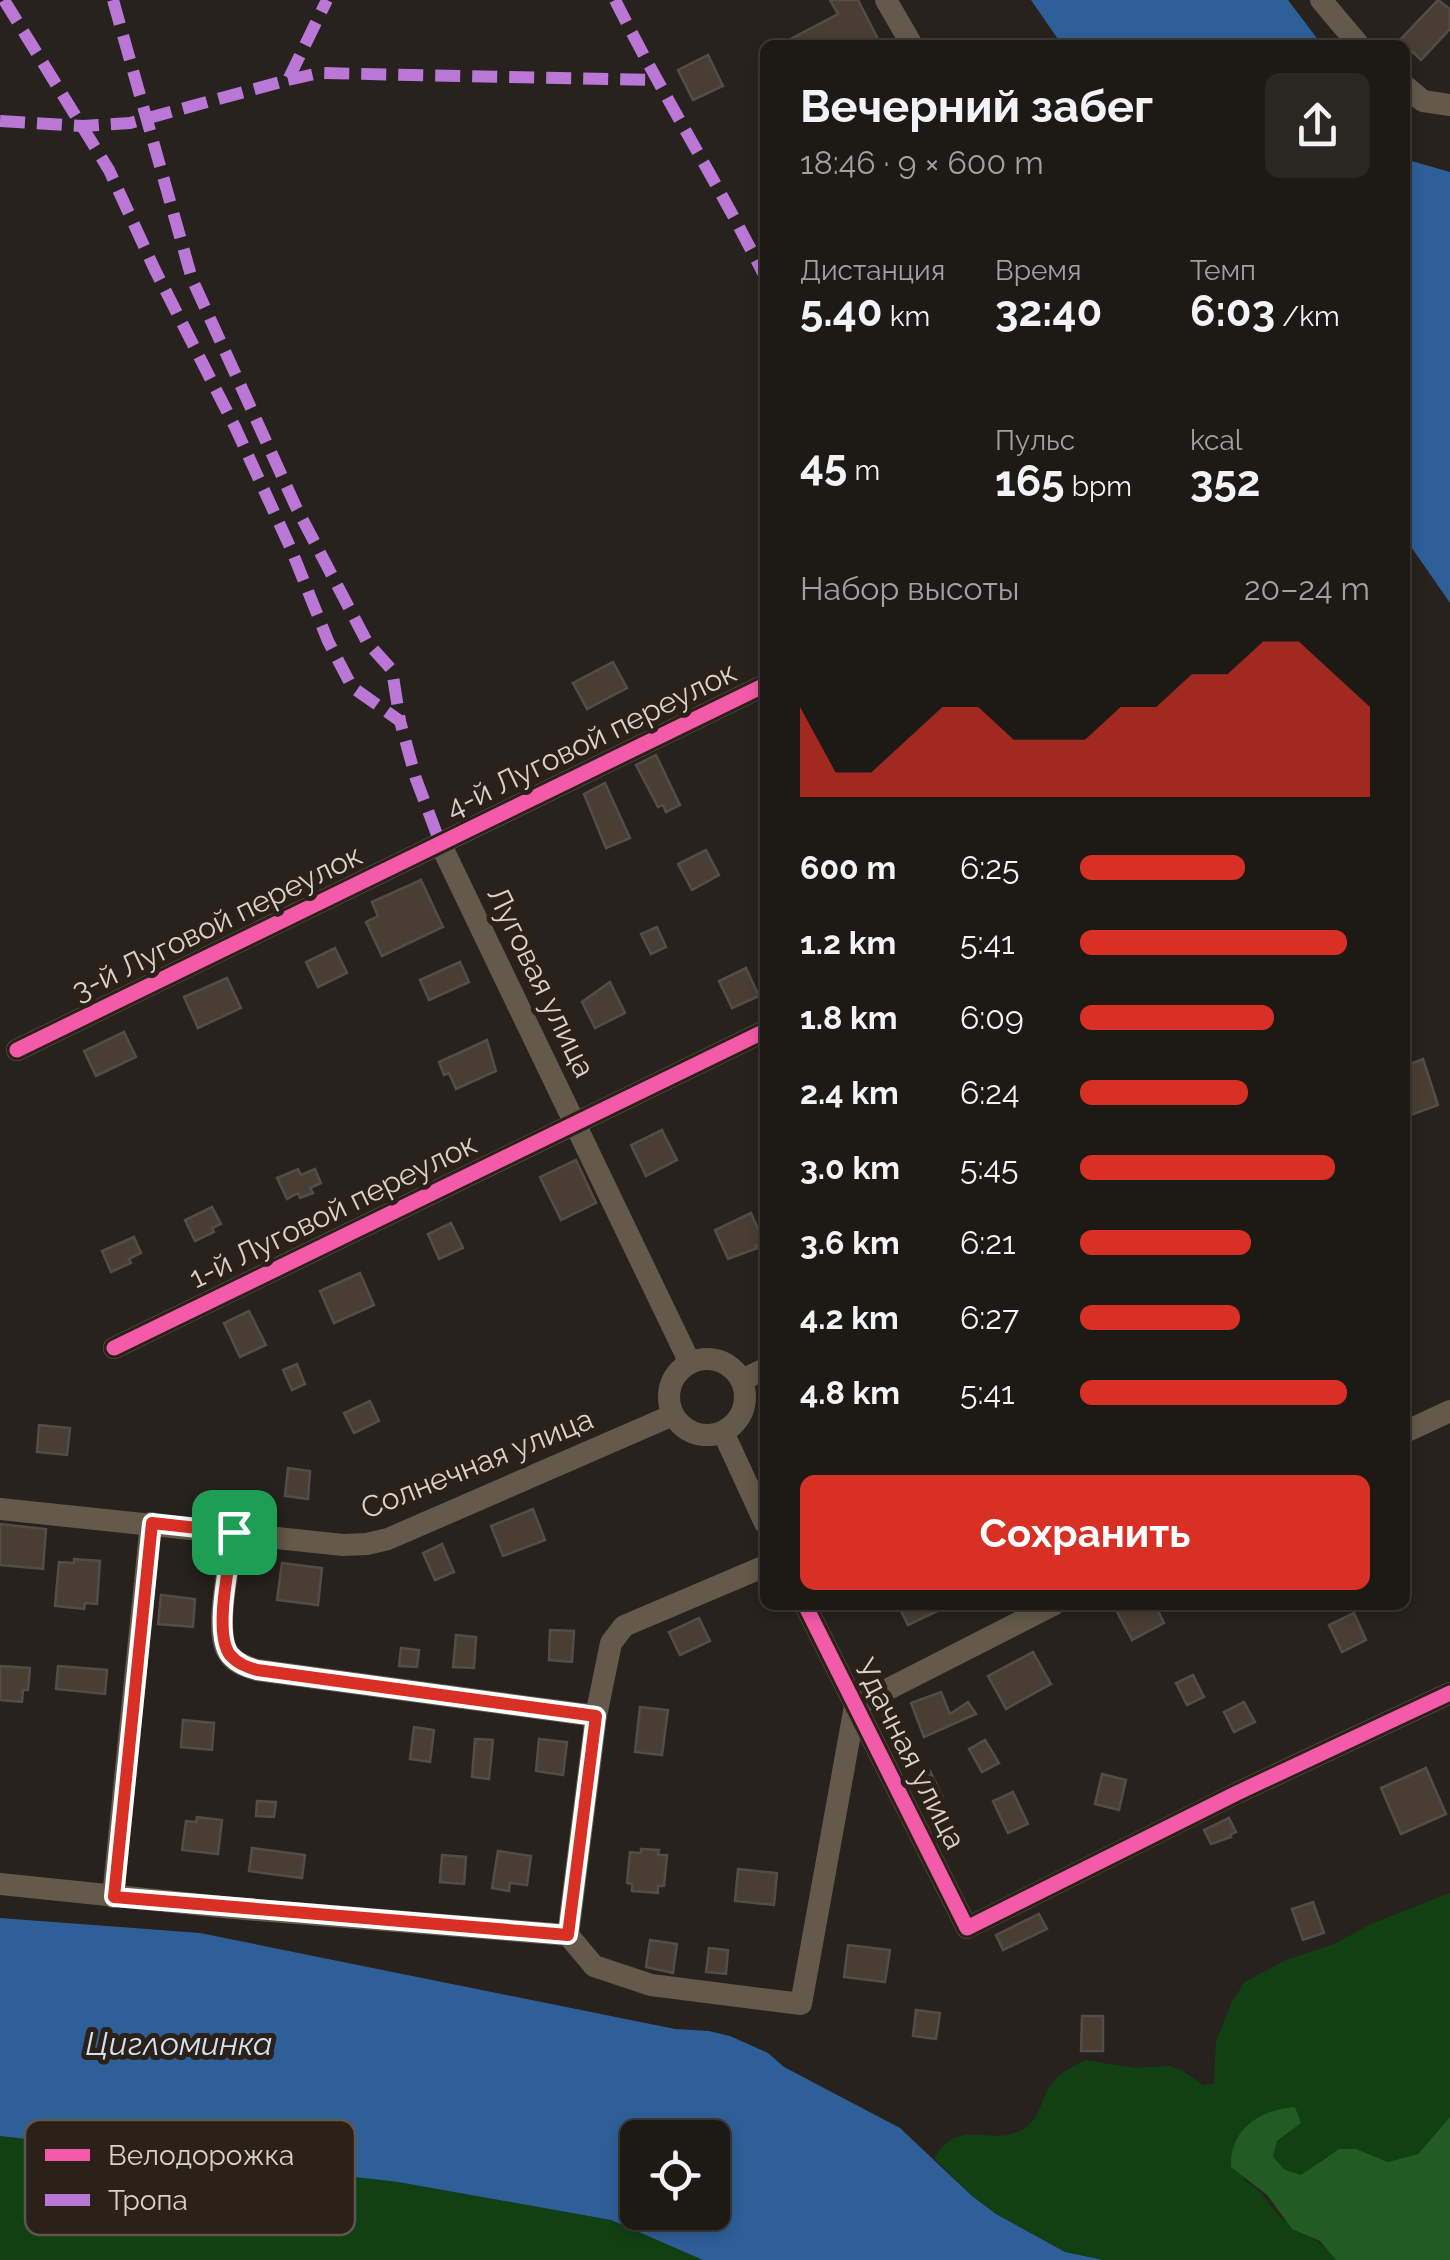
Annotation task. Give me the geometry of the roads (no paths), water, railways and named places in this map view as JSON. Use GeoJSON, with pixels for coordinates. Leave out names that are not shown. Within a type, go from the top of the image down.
{"type":"FeatureCollection","features":[{"type":"Feature","properties":{"kind":"street"},"geometry":{"type":"LineString","coordinates":[[886,0],[909,40]]}},
{"type":"Feature","properties":{"kind":"street"},"geometry":{"type":"LineString","coordinates":[[1321,0],[1355,40]]}},
{"type":"Feature","properties":{"kind":"street"},"geometry":{"type":"LineString","coordinates":[[1410,90],[1423,101],[1450,105]]}},
{"type":"Feature","properties":{"kind":"street","name":"4-й Луговой переулок"},"geometry":{"type":"LineString","coordinates":[[441,845],[760,688]]}},
{"type":"Feature","properties":{"kind":"street","name":"3-й Луговой переулок"},"geometry":{"type":"LineString","coordinates":[[17,1050],[441,845]]}},
{"type":"Feature","properties":{"kind":"street","name":"Луговая улица"},"geometry":{"type":"LineString","coordinates":[[441,845],[690,1362]]}},
{"type":"Feature","properties":{"kind":"street","name":"1-й Луговой переулок"},"geometry":{"type":"LineString","coordinates":[[114,1348],[760,1033]]}},
{"type":"Feature","properties":{"kind":"street"},"geometry":{"type":"LineString","coordinates":[[714,1359],[735,1370],[742,1380],[745,1404],[740,1416],[723,1432],[695,1433],[673,1415],[669,1404],[672,1380],[690,1362],[714,1359]]}},
{"type":"Feature","properties":{"kind":"street"},"geometry":{"type":"LineString","coordinates":[[742,1380],[760,1371]]}},
{"type":"Feature","properties":{"kind":"street"},"geometry":{"type":"LineString","coordinates":[[1410,1430],[1450,1411]]}},
{"type":"Feature","properties":{"kind":"street","name":"Солнечная улица"},"geometry":{"type":"LineString","coordinates":[[0,1509],[344,1545],[367,1544],[673,1415]]}},
{"type":"Feature","properties":{"kind":"street"},"geometry":{"type":"LineString","coordinates":[[723,1432],[760,1512]]}},
{"type":"Feature","properties":{"kind":"street"},"geometry":{"type":"LineString","coordinates":[[114,1897],[152,1523]]}},
{"type":"Feature","properties":{"kind":"street"},"geometry":{"type":"LineString","coordinates":[[234,1532],[222,1634],[228,1652],[239,1664],[257,1670],[596,1716]]}},
{"type":"Feature","properties":{"kind":"street"},"geometry":{"type":"LineString","coordinates":[[568,1935],[596,1716],[611,1643],[624,1626],[760,1568]]}},
{"type":"Feature","properties":{"kind":"street","name":"Удачная улица"},"geometry":{"type":"LineString","coordinates":[[807,1610],[967,1928],[1237,1792],[1450,1693]]}},
{"type":"Feature","properties":{"kind":"street"},"geometry":{"type":"LineString","coordinates":[[0,1884],[568,1935],[594,1966],[651,1984],[800,2004],[856,1706],[1043,1610]]}},
{"type":"Feature","properties":{"kind":"water"},"geometry":{"type":"Polygon","coordinates":[[[1031,0],[1288,0],[1318,40],[1059,40],[1031,0]]]}},
{"type":"Feature","properties":{"kind":"water"},"geometry":{"type":"Polygon","coordinates":[[[1410,161],[1450,172],[1450,603],[1410,545],[1410,161]]]}},
{"type":"Feature","properties":{"kind":"water","name":"Цигломинка"},"geometry":{"type":"Polygon","coordinates":[[[0,1918],[200,1933],[675,2029],[730,2036],[768,2053],[784,2067],[900,2128],[996,2214],[1065,2252],[1103,2260],[703,2260],[634,2230],[730,2230],[730,2120],[620,2120],[620,2224],[355,2177],[355,2120],[25,2120],[25,2139],[0,2136],[0,1918]]]}}]}
